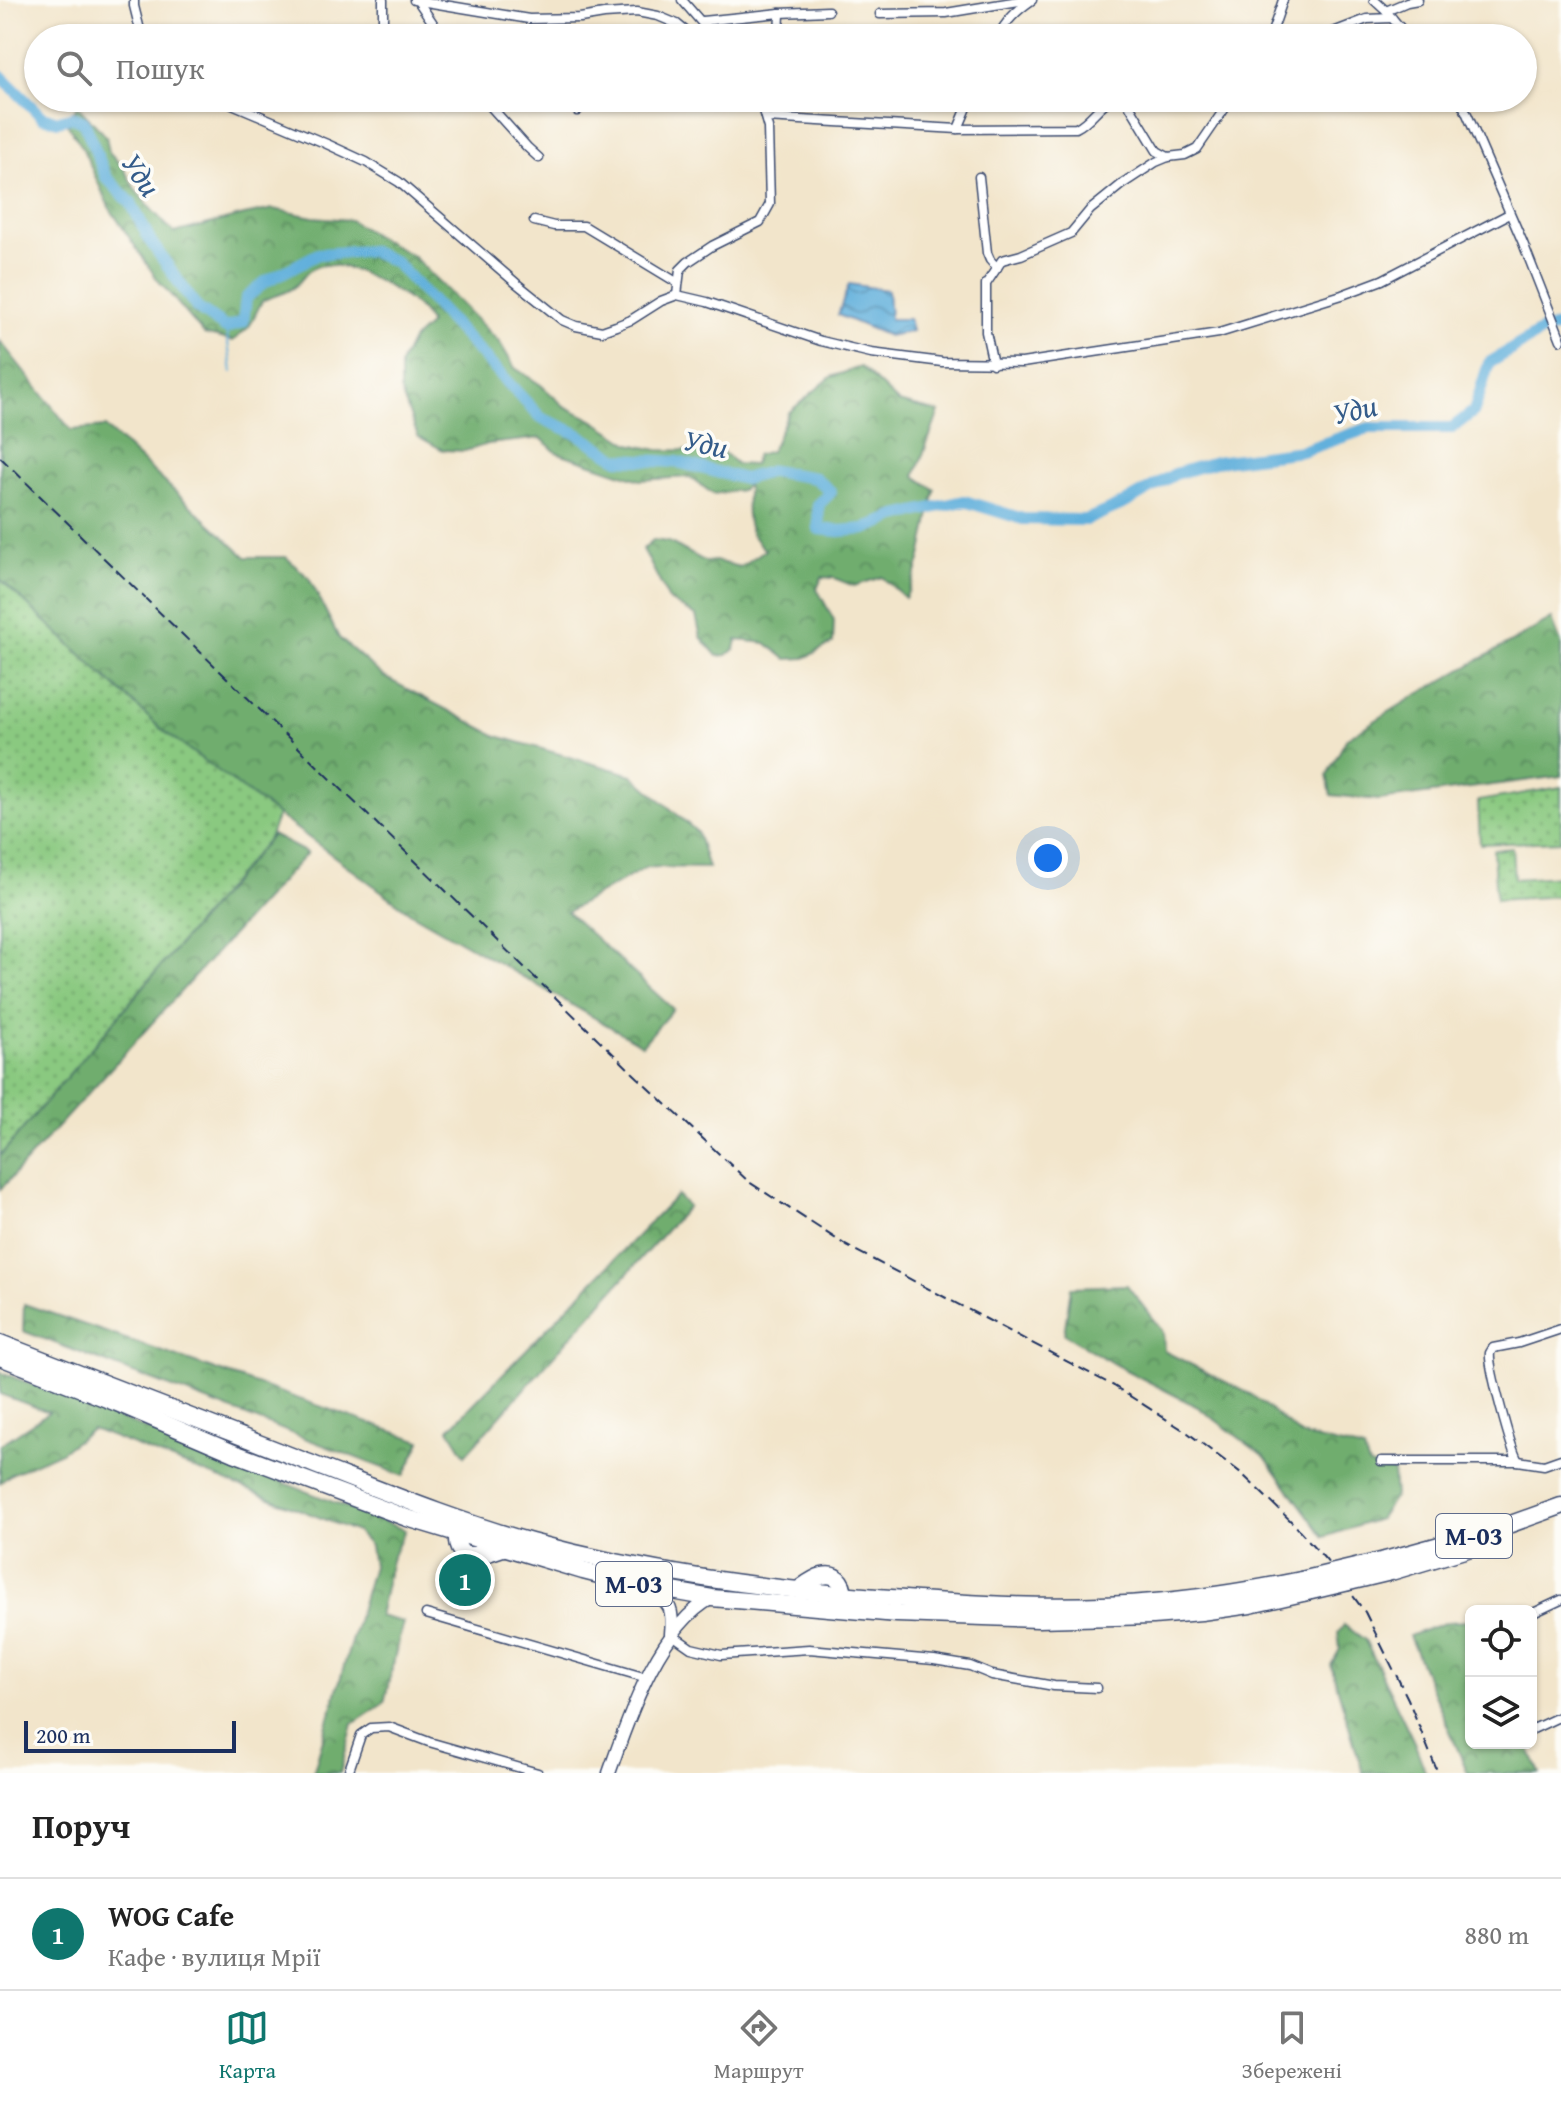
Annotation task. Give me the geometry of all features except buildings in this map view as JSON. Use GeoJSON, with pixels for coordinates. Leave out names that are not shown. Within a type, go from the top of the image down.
{"type":"FeatureCollection","features":[{"type":"Feature","properties":{"kind":"highway","name":"М-03"},"geometry":{"type":"LineString","coordinates":[[0,1343],[477,1525],[647,1570],[798,1590],[841,1602]]}},
{"type":"Feature","properties":{"kind":"highway","name":"М-03"},"geometry":{"type":"LineString","coordinates":[[0,1357],[234,1453],[407,1518],[583,1571],[638,1585],[712,1598],[1095,1605],[1152,1603],[1302,1587],[1495,1541],[1561,1517]]}},
{"type":"Feature","properties":{"kind":"highway","name":"М-03"},"geometry":{"type":"LineString","coordinates":[[1388,1566],[1561,1506]]}},
{"type":"Feature","properties":{"kind":"highway"},"geometry":{"type":"LineString","coordinates":[[459,1532],[477,1525]]}},
{"type":"Feature","properties":{"kind":"street"},"geometry":{"type":"LineString","coordinates":[[134,0],[139,24]]}},
{"type":"Feature","properties":{"kind":"street"},"geometry":{"type":"LineString","coordinates":[[383,0],[383,24]]}},
{"type":"Feature","properties":{"kind":"street"},"geometry":{"type":"LineString","coordinates":[[416,0],[433,24]]}},
{"type":"Feature","properties":{"kind":"street"},"geometry":{"type":"LineString","coordinates":[[416,0],[529,19],[637,12],[677,24]]}},
{"type":"Feature","properties":{"kind":"street"},"geometry":{"type":"LineString","coordinates":[[682,0],[704,24]]}},
{"type":"Feature","properties":{"kind":"street"},"geometry":{"type":"LineString","coordinates":[[880,14],[946,13],[1025,0]]}},
{"type":"Feature","properties":{"kind":"street"},"geometry":{"type":"LineString","coordinates":[[1004,24],[1032,0]]}},
{"type":"Feature","properties":{"kind":"street"},"geometry":{"type":"LineString","coordinates":[[1275,24],[1283,0]]}},
{"type":"Feature","properties":{"kind":"street"},"geometry":{"type":"LineString","coordinates":[[1354,24],[1389,14],[1407,2],[1418,0]]}},
{"type":"Feature","properties":{"kind":"street"},"geometry":{"type":"LineString","coordinates":[[1373,1],[1397,24]]}},
{"type":"Feature","properties":{"kind":"street"},"geometry":{"type":"LineString","coordinates":[[702,21],[828,11]]}},
{"type":"Feature","properties":{"kind":"street"},"geometry":{"type":"LineString","coordinates":[[780,13],[780,24]]}},
{"type":"Feature","properties":{"kind":"street"},"geometry":{"type":"LineString","coordinates":[[251,112],[366,162],[399,182],[516,283],[562,320],[576,326],[602,331],[631,320],[677,295],[707,302],[821,341],[871,353],[942,362],[1022,363],[1219,333],[1382,280],[1509,214]]}},
{"type":"Feature","properties":{"kind":"street"},"geometry":{"type":"LineString","coordinates":[[496,112],[539,158]]}},
{"type":"Feature","properties":{"kind":"street"},"geometry":{"type":"LineString","coordinates":[[677,295],[680,270],[688,262],[760,222],[770,204],[764,112]]}},
{"type":"Feature","properties":{"kind":"street"},"geometry":{"type":"LineString","coordinates":[[958,129],[965,112]]}},
{"type":"Feature","properties":{"kind":"street"},"geometry":{"type":"LineString","coordinates":[[766,118],[958,129],[1076,128],[1095,112]]}},
{"type":"Feature","properties":{"kind":"street"},"geometry":{"type":"LineString","coordinates":[[1133,112],[1157,151],[1168,157]]}},
{"type":"Feature","properties":{"kind":"street"},"geometry":{"type":"LineString","coordinates":[[993,364],[986,332],[986,284],[1002,260],[1071,233],[1107,195],[1156,162],[1197,149],[1222,112]]}},
{"type":"Feature","properties":{"kind":"street"},"geometry":{"type":"LineString","coordinates":[[1466,112],[1561,340]]}},
{"type":"Feature","properties":{"kind":"street"},"geometry":{"type":"LineString","coordinates":[[979,177],[987,253],[997,268]]}},
{"type":"Feature","properties":{"kind":"street"},"geometry":{"type":"LineString","coordinates":[[534,221],[554,226],[584,226],[678,283]]}},
{"type":"Feature","properties":{"kind":"street"},"geometry":{"type":"LineString","coordinates":[[1518,1461],[1493,1379],[1490,1353],[1493,1348],[1561,1329]]}},
{"type":"Feature","properties":{"kind":"street"},"geometry":{"type":"LineString","coordinates":[[1381,1461],[1518,1461],[1544,1465],[1561,1459]]}},
{"type":"Feature","properties":{"kind":"street"},"geometry":{"type":"LineString","coordinates":[[638,1585],[668,1603],[673,1619],[671,1634]]}},
{"type":"Feature","properties":{"kind":"street"},"geometry":{"type":"LineString","coordinates":[[609,1773],[647,1678],[671,1634],[697,1606],[712,1598]]}},
{"type":"Feature","properties":{"kind":"street"},"geometry":{"type":"LineString","coordinates":[[1537,1611],[1561,1600]]}},
{"type":"Feature","properties":{"kind":"street"},"geometry":{"type":"LineString","coordinates":[[426,1614],[647,1678]]}},
{"type":"Feature","properties":{"kind":"street"},"geometry":{"type":"LineString","coordinates":[[671,1634],[691,1648],[721,1655],[809,1649],[934,1660],[1054,1686],[1097,1688]]}},
{"type":"Feature","properties":{"kind":"street"},"geometry":{"type":"LineString","coordinates":[[1537,1727],[1561,1716]]}},
{"type":"Feature","properties":{"kind":"street"},"geometry":{"type":"LineString","coordinates":[[348,1773],[361,1735],[371,1728],[389,1727],[429,1742],[538,1773]]}},
{"type":"Feature","properties":{"kind":"green space"},"geometry":{"type":"Polygon","coordinates":[[[74,112],[83,112],[106,136],[109,152],[123,167],[136,191],[174,233],[273,209],[350,220],[413,256],[500,343],[515,368],[541,385],[564,406],[630,444],[658,450],[721,451],[737,464],[753,465],[756,455],[771,451],[788,413],[831,377],[861,367],[898,402],[939,412],[915,476],[935,490],[920,558],[905,598],[882,577],[854,586],[822,577],[817,589],[834,620],[833,643],[805,658],[786,659],[766,643],[737,640],[735,649],[717,656],[701,637],[696,616],[669,600],[643,549],[653,540],[669,542],[706,562],[740,567],[765,550],[749,528],[747,485],[741,490],[713,494],[690,477],[640,480],[556,452],[541,438],[488,444],[465,451],[443,450],[418,436],[400,390],[400,364],[412,340],[430,324],[420,309],[401,294],[349,268],[325,265],[308,272],[291,289],[262,301],[249,327],[233,341],[204,334],[157,279],[109,207],[82,147],[68,125],[74,112]]]}},
{"type":"Feature","properties":{"kind":"green space"},"geometry":{"type":"Polygon","coordinates":[[[0,341],[71,430],[105,427],[246,557],[286,557],[309,578],[339,638],[384,677],[497,736],[632,775],[697,832],[708,868],[647,867],[567,912],[673,1009],[642,1045],[411,913],[161,729],[0,579],[0,341]]]}},
{"type":"Feature","properties":{"kind":"green space"},"geometry":{"type":"Polygon","coordinates":[[[0,576],[278,815],[269,838],[0,1156],[0,576]]]}},
{"type":"Feature","properties":{"kind":"green space"},"geometry":{"type":"Polygon","coordinates":[[[1552,619],[1561,643],[1561,776],[1379,800],[1331,795],[1327,775],[1347,738],[1552,619]]]}},
{"type":"Feature","properties":{"kind":"green space"},"geometry":{"type":"Polygon","coordinates":[[[1561,787],[1561,841],[1480,844],[1478,801],[1561,787]]]}},
{"type":"Feature","properties":{"kind":"green space"},"geometry":{"type":"Polygon","coordinates":[[[272,835],[307,853],[0,1190],[0,1156],[272,835]]]}},
{"type":"Feature","properties":{"kind":"green space"},"geometry":{"type":"Polygon","coordinates":[[[1512,848],[1514,879],[1561,876],[1561,896],[1496,900],[1493,850],[1512,848]]]}},
{"type":"Feature","properties":{"kind":"green space"},"geometry":{"type":"Polygon","coordinates":[[[677,1195],[688,1206],[465,1455],[449,1429],[677,1195]]]}},
{"type":"Feature","properties":{"kind":"green space"},"geometry":{"type":"Polygon","coordinates":[[[1127,1285],[1163,1332],[1164,1351],[1252,1395],[1301,1435],[1364,1450],[1369,1466],[1393,1471],[1395,1496],[1379,1519],[1324,1537],[1265,1457],[1198,1407],[1064,1334],[1071,1287],[1127,1285]]]}},
{"type":"Feature","properties":{"kind":"green space"},"geometry":{"type":"Polygon","coordinates":[[[24,1304],[421,1441],[404,1476],[23,1331],[24,1304]]]}},
{"type":"Feature","properties":{"kind":"green space"},"geometry":{"type":"Polygon","coordinates":[[[0,1372],[405,1530],[391,1560],[379,1616],[403,1622],[384,1703],[353,1724],[340,1773],[313,1773],[373,1566],[370,1546],[357,1532],[92,1429],[61,1452],[11,1474],[0,1483],[0,1445],[49,1412],[0,1394],[0,1372]]]}},
{"type":"Feature","properties":{"kind":"green space"},"geometry":{"type":"Polygon","coordinates":[[[1465,1621],[1465,1749],[1530,1749],[1540,1773],[1468,1773],[1409,1636],[1447,1622],[1465,1621]]]}},
{"type":"Feature","properties":{"kind":"green space"},"geometry":{"type":"Polygon","coordinates":[[[1344,1625],[1365,1640],[1426,1773],[1363,1773],[1331,1665],[1340,1649],[1338,1633],[1344,1625]]]}},
{"type":"Feature","properties":{"kind":"water"},"geometry":{"type":"Polygon","coordinates":[[[849,284],[888,290],[890,319],[909,319],[912,331],[888,336],[838,315],[849,284]]]}},
{"type":"Feature","properties":{"kind":"waterway","name":"Уди"},"geometry":{"type":"LineString","coordinates":[[0,75],[24,99]]}},
{"type":"Feature","properties":{"kind":"waterway","name":"Уди"},"geometry":{"type":"LineString","coordinates":[[37,112],[42,117],[58,121],[73,117],[84,122],[106,177],[131,203],[151,242],[197,308],[226,328],[243,322],[246,298],[265,282],[318,254],[370,251],[395,262],[541,418],[576,433],[618,459],[677,462],[744,479],[772,471],[815,478],[831,492],[818,505],[819,529],[865,529],[896,516],[964,501],[1023,519],[1086,520],[1125,503],[1175,474],[1215,462],[1302,451],[1369,428],[1452,428],[1474,411],[1489,363],[1542,331],[1561,326]]}},
{"type":"Feature","properties":{"kind":"waterway"},"geometry":{"type":"LineString","coordinates":[[226,328],[232,372]]}},
{"type":"Feature","properties":{"kind":"railway"},"geometry":{"type":"LineString","coordinates":[[0,457],[749,1182],[847,1246],[1114,1386],[1188,1433],[1241,1473],[1293,1523],[1365,1612],[1408,1699],[1438,1773]]}},
{"type":"Feature","properties":{"kind":"place","name":"WOG Cafe"},"geometry":{"type":"Point","coordinates":[465,1580]}}]}
